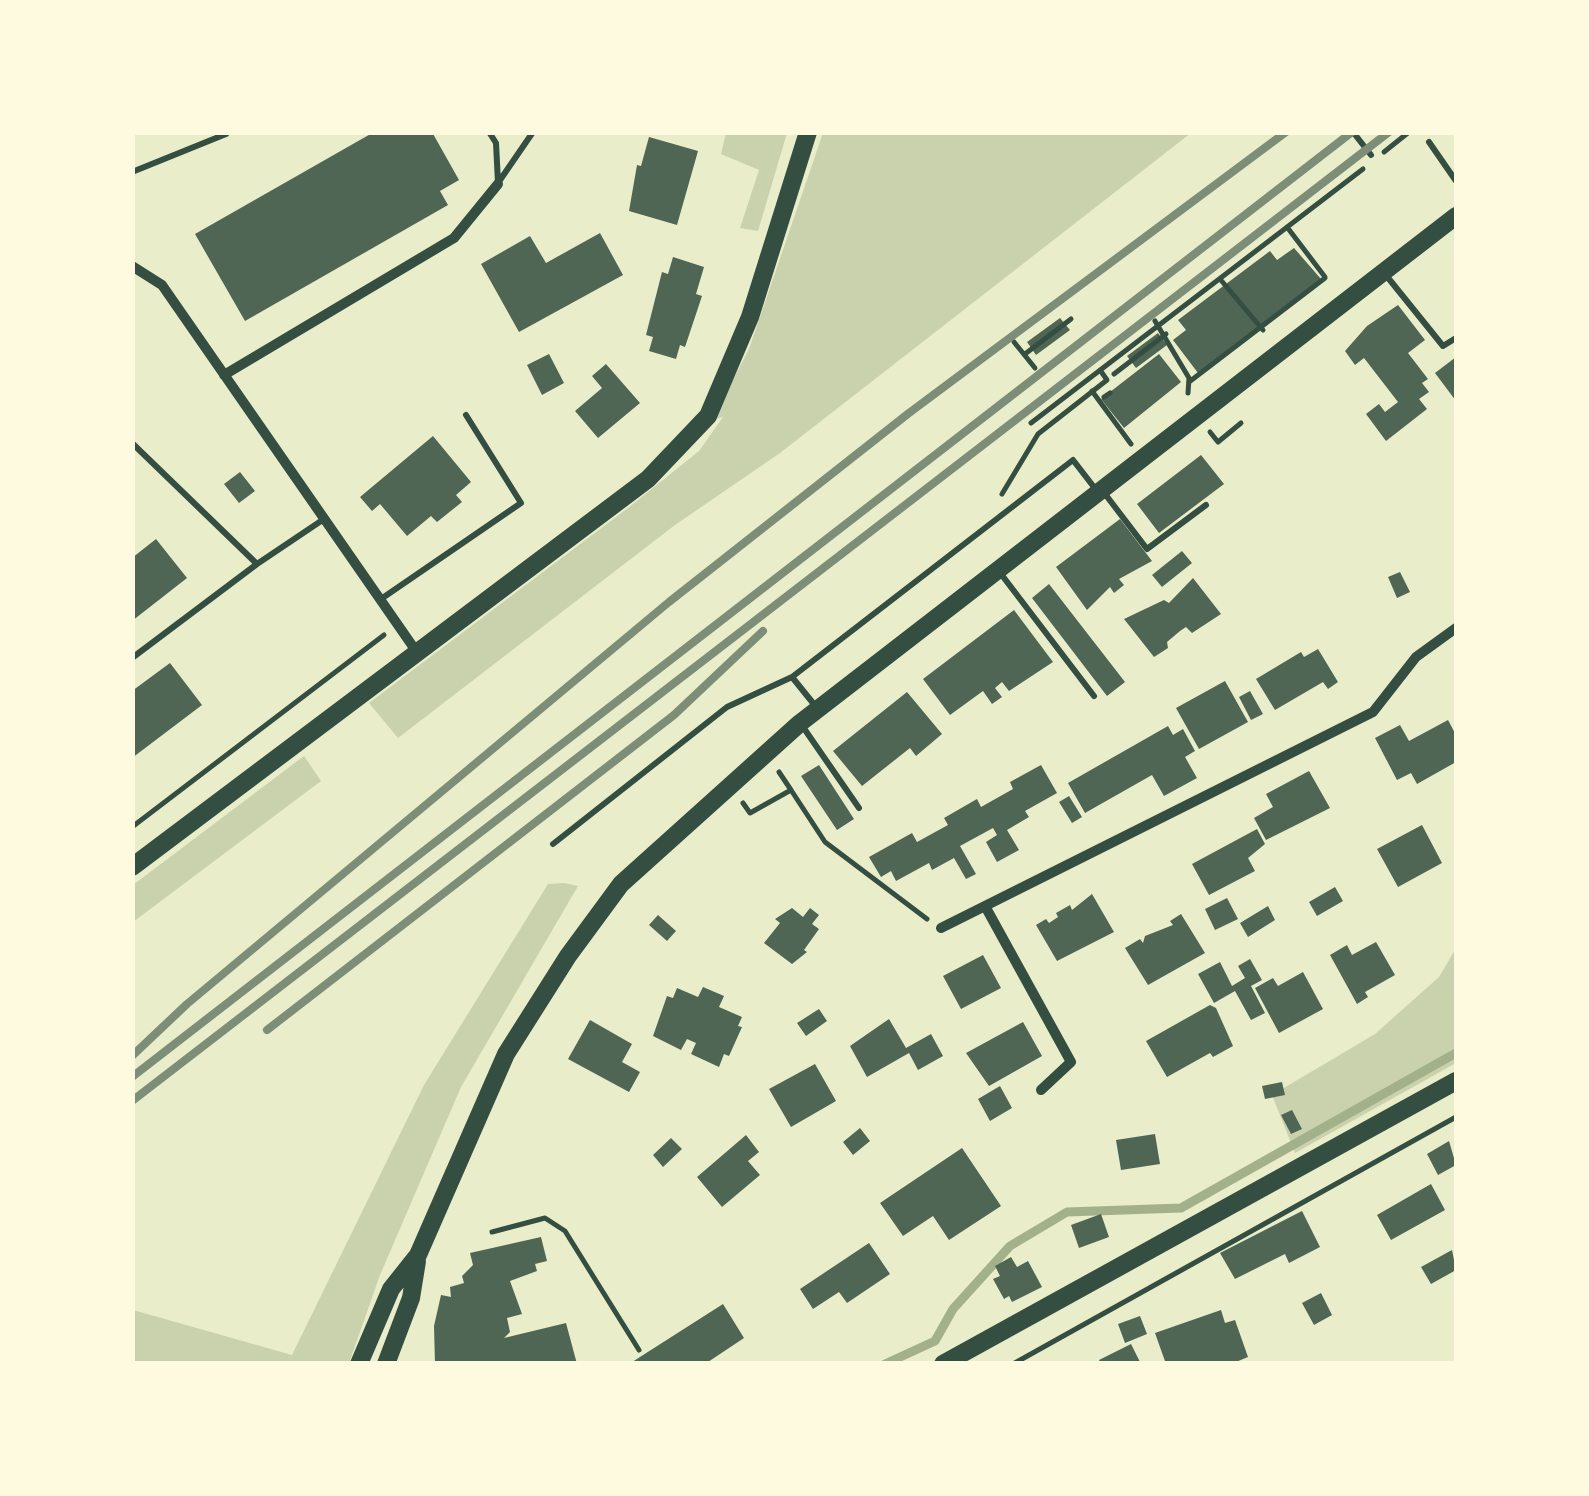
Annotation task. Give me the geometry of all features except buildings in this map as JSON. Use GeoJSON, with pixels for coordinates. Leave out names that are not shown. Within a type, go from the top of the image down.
{"type":"FeatureCollection","features":[{"type":"Feature","properties":{"kind":"main road"},"geometry":{"type":"LineString","coordinates":[[132,867],[648,479],[708,416],[750,316],[808,132]]}},
{"type":"Feature","properties":{"kind":"main road"},"geometry":{"type":"LineString","coordinates":[[359,1364],[391,1290],[418,1255],[506,1054],[568,956],[620,884],[800,724],[1456,216]]}},
{"type":"Feature","properties":{"kind":"main road"},"geometry":{"type":"LineString","coordinates":[[943,1364],[1456,1082]]}},
{"type":"Feature","properties":{"kind":"main road"},"geometry":{"type":"LineString","coordinates":[[386,1364],[411,1298],[418,1255]]}},
{"type":"Feature","properties":{"kind":"street"},"geometry":{"type":"LineString","coordinates":[[224,375],[454,238],[498,184]]}},
{"type":"Feature","properties":{"kind":"street"},"geometry":{"type":"LineString","coordinates":[[132,266],[162,285],[416,651]]}},
{"type":"Feature","properties":{"kind":"street"},"geometry":{"type":"LineString","coordinates":[[941,928],[1374,712],[1416,657],[1456,628]]}},
{"type":"Feature","properties":{"kind":"street"},"geometry":{"type":"LineString","coordinates":[[985,906],[1071,1062],[1041,1090]]}},
{"type":"Feature","properties":{"kind":"lane"},"geometry":{"type":"LineString","coordinates":[[489,132],[496,143],[498,184]]}},
{"type":"Feature","properties":{"kind":"lane"},"geometry":{"type":"LineString","coordinates":[[498,184],[533,132]]}},
{"type":"Feature","properties":{"kind":"lane"},"geometry":{"type":"LineString","coordinates":[[1353,132],[1371,156]]}},
{"type":"Feature","properties":{"kind":"lane"},"geometry":{"type":"LineString","coordinates":[[132,172],[226,134]]}},
{"type":"Feature","properties":{"kind":"lane"},"geometry":{"type":"LineString","coordinates":[[1429,142],[1456,180]]}},
{"type":"Feature","properties":{"kind":"lane"},"geometry":{"type":"LineString","coordinates":[[1384,273],[1443,346],[1456,338]]}},
{"type":"Feature","properties":{"kind":"lane"},"geometry":{"type":"LineString","coordinates":[[380,600],[521,503],[466,414]]}},
{"type":"Feature","properties":{"kind":"lane"},"geometry":{"type":"LineString","coordinates":[[132,443],[257,564]]}},
{"type":"Feature","properties":{"kind":"lane"},"geometry":{"type":"LineString","coordinates":[[553,844],[727,707],[792,677],[1074,460],[1146,549],[1206,506]]}},
{"type":"Feature","properties":{"kind":"lane"},"geometry":{"type":"LineString","coordinates":[[132,658],[324,519]]}},
{"type":"Feature","properties":{"kind":"lane"},"geometry":{"type":"LineString","coordinates":[[998,570],[1094,696]]}},
{"type":"Feature","properties":{"kind":"lane"},"geometry":{"type":"LineString","coordinates":[[792,677],[818,710]]}},
{"type":"Feature","properties":{"kind":"lane"},"geometry":{"type":"LineString","coordinates":[[800,724],[859,808]]}},
{"type":"Feature","properties":{"kind":"path"},"geometry":{"type":"LineString","coordinates":[[1038,434],[1030,420],[1410,132]]}},
{"type":"Feature","properties":{"kind":"path"},"geometry":{"type":"LineString","coordinates":[[1287,227],[1345,304]]}},
{"type":"Feature","properties":{"kind":"path"},"geometry":{"type":"LineString","coordinates":[[1189,382],[1254,338],[1325,278]]}},
{"type":"Feature","properties":{"kind":"path"},"geometry":{"type":"LineString","coordinates":[[1220,279],[1263,331]]}},
{"type":"Feature","properties":{"kind":"path"},"geometry":{"type":"LineString","coordinates":[[1024,354],[1071,319]]}},
{"type":"Feature","properties":{"kind":"path"},"geometry":{"type":"LineString","coordinates":[[1157,323],[1170,342]]}},
{"type":"Feature","properties":{"kind":"path"},"geometry":{"type":"LineString","coordinates":[[1006,512],[1001,491],[1038,434],[1166,334]]}},
{"type":"Feature","properties":{"kind":"path"},"geometry":{"type":"LineString","coordinates":[[1014,342],[1036,368]]}},
{"type":"Feature","properties":{"kind":"path"},"geometry":{"type":"LineString","coordinates":[[1100,370],[1107,380]]}},
{"type":"Feature","properties":{"kind":"path"},"geometry":{"type":"LineString","coordinates":[[1098,386],[1106,394]]}},
{"type":"Feature","properties":{"kind":"path"},"geometry":{"type":"LineString","coordinates":[[1092,392],[1142,459]]}},
{"type":"Feature","properties":{"kind":"path"},"geometry":{"type":"LineString","coordinates":[[132,827],[398,624]]}},
{"type":"Feature","properties":{"kind":"path"},"geometry":{"type":"LineString","coordinates":[[728,785],[750,813],[791,790],[826,842],[896,899],[941,928]]}},
{"type":"Feature","properties":{"kind":"path"},"geometry":{"type":"LineString","coordinates":[[1013,1364],[1456,1117]]}},
{"type":"Feature","properties":{"kind":"path"},"geometry":{"type":"LineString","coordinates":[[492,1232],[546,1218],[565,1231],[639,1350]]}},
{"type":"Feature","properties":{"kind":"green space"},"geometry":{"type":"Polygon","coordinates":[[[726,133],[787,133],[758,231],[740,228],[759,170],[721,154],[726,133]]]}},
{"type":"Feature","properties":{"kind":"green space"},"geometry":{"type":"Polygon","coordinates":[[[823,133],[1191,133],[780,453],[675,525],[398,738],[369,703],[699,451],[723,417],[712,420],[749,349],[823,133]]]}},
{"type":"Feature","properties":{"kind":"green space"},"geometry":{"type":"Polygon","coordinates":[[[304,756],[321,781],[133,922],[133,885],[304,756]]]}},
{"type":"Feature","properties":{"kind":"green space"},"geometry":{"type":"Polygon","coordinates":[[[548,884],[578,886],[461,1087],[380,1275],[349,1363],[133,1363],[133,1310],[292,1355],[424,1085],[548,884]]]}},
{"type":"Feature","properties":{"kind":"green space"},"geometry":{"type":"Polygon","coordinates":[[[1456,948],[1456,1063],[1295,1153],[1272,1095],[1375,1034],[1439,977],[1456,948]]]}},
{"type":"Feature","properties":{"kind":"waterway"},"geometry":{"type":"LineString","coordinates":[[885,1364],[935,1341],[953,1309],[1010,1246],[1067,1212],[1181,1208],[1456,1053]]}},
{"type":"Feature","properties":{"kind":"railway"},"geometry":{"type":"LineString","coordinates":[[132,1056],[187,1004],[669,602],[909,413],[1286,132]]}},
{"type":"Feature","properties":{"kind":"railway"},"geometry":{"type":"LineString","coordinates":[[132,1077],[1352,132]]}},
{"type":"Feature","properties":{"kind":"railway"},"geometry":{"type":"LineString","coordinates":[[132,1101],[1389,132]]}},
{"type":"Feature","properties":{"kind":"railway"},"geometry":{"type":"LineString","coordinates":[[267,1030],[674,715],[763,631]]}}]}
